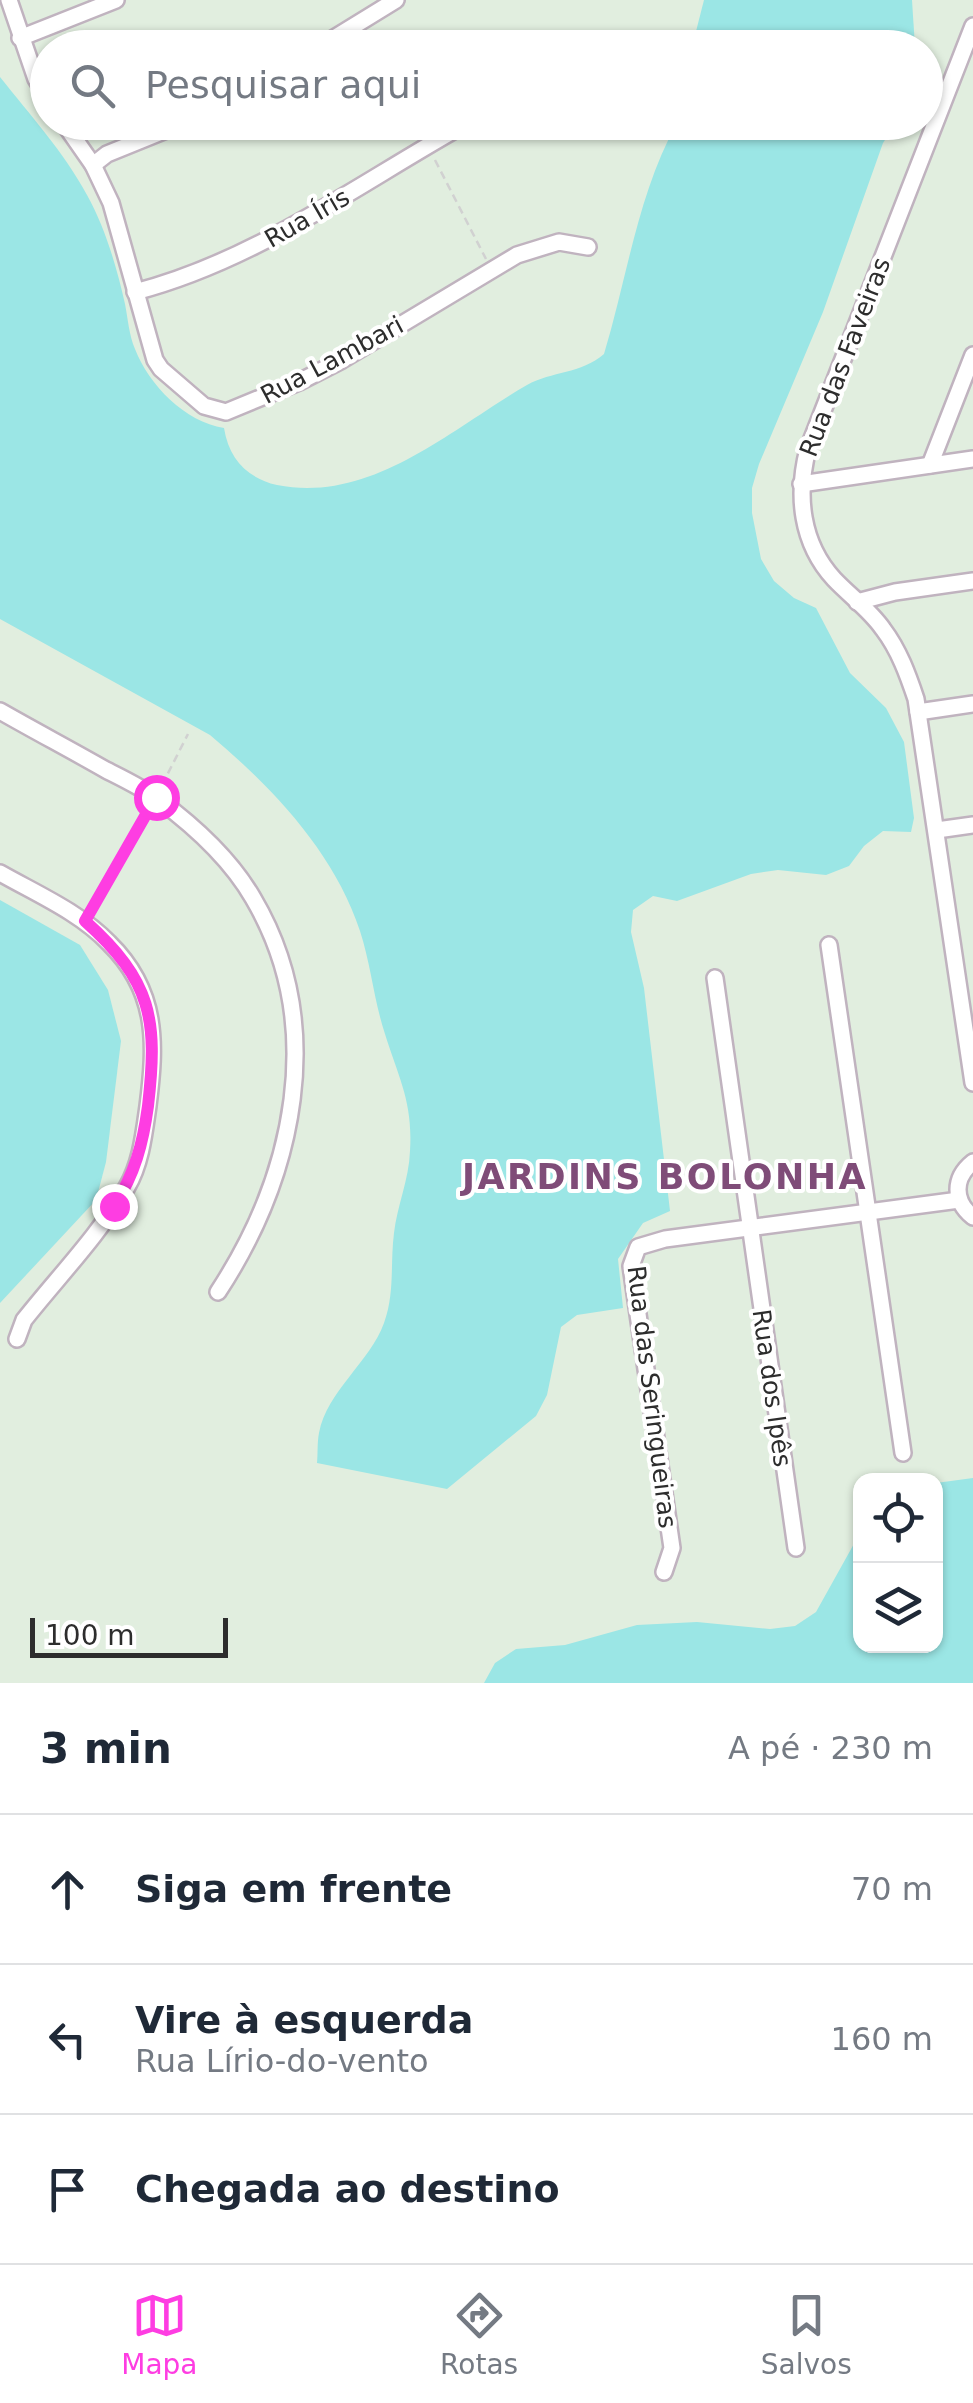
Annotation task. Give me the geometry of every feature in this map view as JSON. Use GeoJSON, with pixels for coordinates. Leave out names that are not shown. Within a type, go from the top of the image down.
{"type":"FeatureCollection","features":[{"type":"Feature","properties":{"kind":"street"},"geometry":{"type":"LineString","coordinates":[[9,0],[30,64]]}},
{"type":"Feature","properties":{"kind":"street"},"geometry":{"type":"LineString","coordinates":[[40,30],[116,0]]}},
{"type":"Feature","properties":{"kind":"street"},"geometry":{"type":"LineString","coordinates":[[347,30],[396,0]]}},
{"type":"Feature","properties":{"kind":"street","name":"Rua das Faveiras"},"geometry":{"type":"LineString","coordinates":[[943,103],[973,26]]}},
{"type":"Feature","properties":{"kind":"street"},"geometry":{"type":"LineString","coordinates":[[20,38],[30,34]]}},
{"type":"Feature","properties":{"kind":"street","name":"Rua Lambari"},"geometry":{"type":"LineString","coordinates":[[76,140],[93,165],[117,222],[150,348],[160,369],[204,406],[226,412],[342,360],[518,255],[559,242],[588,247]]}},
{"type":"Feature","properties":{"kind":"street"},"geometry":{"type":"LineString","coordinates":[[93,165],[107,154],[142,140]]}},
{"type":"Feature","properties":{"kind":"street","name":"Rua Íris"},"geometry":{"type":"LineString","coordinates":[[135,292],[173,282],[252,250],[437,140]]}},
{"type":"Feature","properties":{"kind":"street","name":"Rua das Faveiras"},"geometry":{"type":"LineString","coordinates":[[928,140],[808,448],[801,484],[803,512],[812,545],[832,577],[884,629],[909,678],[918,712],[972,1075]]}},
{"type":"Feature","properties":{"kind":"street"},"geometry":{"type":"LineString","coordinates":[[930,465],[973,355]]}},
{"type":"Feature","properties":{"kind":"street"},"geometry":{"type":"LineString","coordinates":[[801,484],[973,459]]}},
{"type":"Feature","properties":{"kind":"street"},"geometry":{"type":"LineString","coordinates":[[857,602],[973,580]]}},
{"type":"Feature","properties":{"kind":"street"},"geometry":{"type":"LineString","coordinates":[[918,712],[973,704]]}},
{"type":"Feature","properties":{"kind":"street"},"geometry":{"type":"LineString","coordinates":[[0,711],[156,797],[202,836],[253,897],[285,975],[292,1006],[294,1081],[286,1146],[255,1231],[218,1292]]}},
{"type":"Feature","properties":{"kind":"street"},"geometry":{"type":"LineString","coordinates":[[936,830],[973,825]]}},
{"type":"Feature","properties":{"kind":"street"},"geometry":{"type":"LineString","coordinates":[[0,873],[85,921],[122,958],[145,998],[151,1020],[153,1063],[145,1130],[128,1186],[24,1320],[17,1339]]}},
{"type":"Feature","properties":{"kind":"street"},"geometry":{"type":"LineString","coordinates":[[829,945],[903,1452]]}},
{"type":"Feature","properties":{"kind":"street"},"geometry":{"type":"LineString","coordinates":[[954,952],[973,949]]}},
{"type":"Feature","properties":{"kind":"street","name":"Rua dos Ipês"},"geometry":{"type":"LineString","coordinates":[[715,978],[796,1548]]}},
{"type":"Feature","properties":{"kind":"street"},"geometry":{"type":"LineString","coordinates":[[973,1162],[959,1178],[958,1200],[973,1217]]}},
{"type":"Feature","properties":{"kind":"street","name":"Rua das Seringueiras"},"geometry":{"type":"LineString","coordinates":[[664,1572],[672,1548],[631,1266],[638,1247],[648,1242],[958,1200]]}},
{"type":"Feature","properties":{"kind":"path"},"geometry":{"type":"LineString","coordinates":[[425,140],[491,269]]}},
{"type":"Feature","properties":{"kind":"path"},"geometry":{"type":"LineString","coordinates":[[85,921],[188,734]]}},
{"type":"Feature","properties":{"kind":"shaded area"},"geometry":{"type":"Polygon","coordinates":[[[704,0],[912,0],[914,30],[696,30],[704,0]]]}},
{"type":"Feature","properties":{"kind":"shaded area"},"geometry":{"type":"Polygon","coordinates":[[[0,77],[30,115],[30,140],[50,140],[93,207],[114,262],[133,344],[149,376],[182,410],[224,428],[230,449],[248,472],[277,485],[312,488],[345,484],[409,459],[527,385],[586,365],[604,354],[643,207],[669,140],[885,140],[823,312],[759,464],[752,488],[752,513],[761,559],[774,581],[794,598],[816,608],[850,673],[886,708],[904,742],[914,818],[911,832],[883,831],[864,846],[849,866],[826,875],[778,870],[751,874],[677,901],[653,896],[633,910],[631,932],[644,988],[670,1211],[643,1223],[618,1259],[623,1308],[577,1315],[561,1327],[547,1395],[536,1416],[447,1489],[317,1463],[318,1437],[324,1418],[384,1323],[391,1290],[394,1233],[410,1151],[404,1091],[349,902],[298,823],[256,776],[210,735],[0,619],[0,77]]]}},
{"type":"Feature","properties":{"kind":"shaded area"},"geometry":{"type":"Polygon","coordinates":[[[0,900],[80,945],[108,990],[121,1041],[106,1162],[96,1200],[0,1303],[0,900]]]}},
{"type":"Feature","properties":{"kind":"shaded area"},"geometry":{"type":"Polygon","coordinates":[[[973,1478],[973,1683],[484,1683],[495,1663],[516,1649],[565,1645],[637,1625],[697,1622],[770,1629],[795,1626],[816,1612],[853,1546],[853,1653],[943,1653],[943,1482],[973,1478]]]}},
{"type":"Feature","properties":{"kind":"district","name":"JARDINS BOLONHA"},"geometry":{"type":"Point","coordinates":[665,1177]}},
{"type":"Feature","properties":{"kind":"route"},"geometry":{"type":"LineString","coordinates":[[114,1206],[135,1170],[145,1130],[154,1039],[145,998],[134,976],[109,943],[85,921],[156,797]]}}]}
